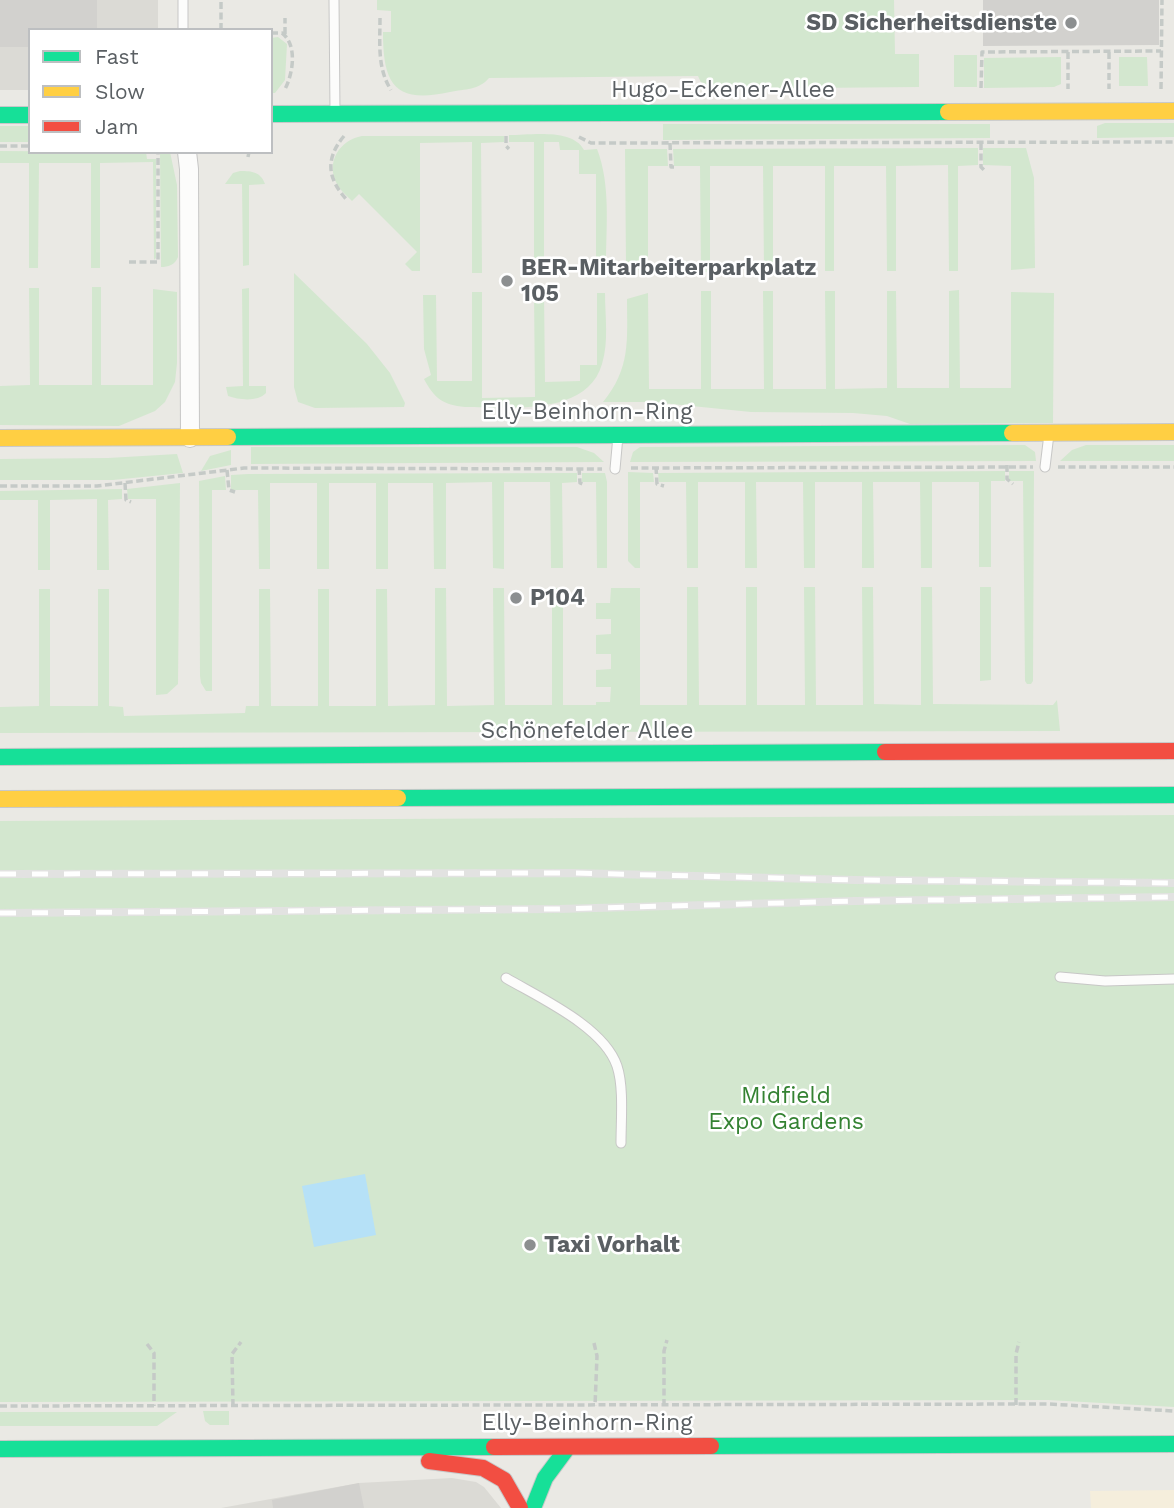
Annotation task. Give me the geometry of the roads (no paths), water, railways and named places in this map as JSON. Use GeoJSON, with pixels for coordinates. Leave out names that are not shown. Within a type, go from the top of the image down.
{"type":"FeatureCollection","features":[{"type":"Feature","properties":{"kind":"main road","name":"Hugo-Eckener-Allee"},"geometry":{"type":"LineString","coordinates":[[273,114],[1174,111]]}},
{"type":"Feature","properties":{"kind":"main road"},"geometry":{"type":"LineString","coordinates":[[0,116],[28,115]]}},
{"type":"Feature","properties":{"kind":"main road","name":"Elly-Beinhorn-Ring"},"geometry":{"type":"LineString","coordinates":[[0,438],[1174,432]]}},
{"type":"Feature","properties":{"kind":"main road","name":"Schönefelder Allee"},"geometry":{"type":"LineString","coordinates":[[0,757],[1174,751]]}},
{"type":"Feature","properties":{"kind":"main road"},"geometry":{"type":"LineString","coordinates":[[0,799],[1174,795]]}},
{"type":"Feature","properties":{"kind":"main road","name":"Elly-Beinhorn-Ring"},"geometry":{"type":"LineString","coordinates":[[0,1449],[1174,1444]]}},
{"type":"Feature","properties":{"kind":"main road"},"geometry":{"type":"LineString","coordinates":[[394,1447],[412,1460],[483,1468],[504,1480],[520,1508]]}},
{"type":"Feature","properties":{"kind":"main road"},"geometry":{"type":"LineString","coordinates":[[533,1508],[545,1478],[568,1447]]}},
{"type":"Feature","properties":{"kind":"street"},"geometry":{"type":"LineString","coordinates":[[187,154],[190,438]]}},
{"type":"Feature","properties":{"kind":"lane"},"geometry":{"type":"LineString","coordinates":[[183,0],[183,28]]}},
{"type":"Feature","properties":{"kind":"lane"},"geometry":{"type":"LineString","coordinates":[[334,0],[335,114]]}},
{"type":"Feature","properties":{"kind":"lane"},"geometry":{"type":"LineString","coordinates":[[1045,467],[1049,433]]}},
{"type":"Feature","properties":{"kind":"lane"},"geometry":{"type":"LineString","coordinates":[[615,469],[618,434]]}},
{"type":"Feature","properties":{"kind":"lane"},"geometry":{"type":"LineString","coordinates":[[1060,977],[1105,981],[1174,979]]}},
{"type":"Feature","properties":{"kind":"lane"},"geometry":{"type":"LineString","coordinates":[[506,978],[589,1030],[608,1050],[617,1066],[621,1143]]}},
{"type":"Feature","properties":{"kind":"water"},"geometry":{"type":"Polygon","coordinates":[[[365,1174],[376,1235],[314,1247],[302,1186],[365,1174]]]}},
{"type":"Feature","properties":{"kind":"railway"},"geometry":{"type":"LineString","coordinates":[[0,874],[574,873],[855,880],[1174,883]]}},
{"type":"Feature","properties":{"kind":"railway"},"geometry":{"type":"LineString","coordinates":[[0,913],[558,909],[855,901],[1174,897]]}},
{"type":"Feature","properties":{"kind":"place","name":"SD Sicherheitsdienste"},"geometry":{"type":"Point","coordinates":[1071,23]}},
{"type":"Feature","properties":{"kind":"place","name":"BER-Mitarbeiterparkplatz 105"},"geometry":{"type":"Point","coordinates":[507,281]}},
{"type":"Feature","properties":{"kind":"place","name":"P104"},"geometry":{"type":"Point","coordinates":[516,598]}},
{"type":"Feature","properties":{"kind":"place","name":"Taxi Vorhalt"},"geometry":{"type":"Point","coordinates":[530,1245]}},
{"type":"Feature","properties":{"kind":"park label","name":"Midfield Expo Gardens"},"geometry":{"type":"Point","coordinates":[786,1109]}}]}
